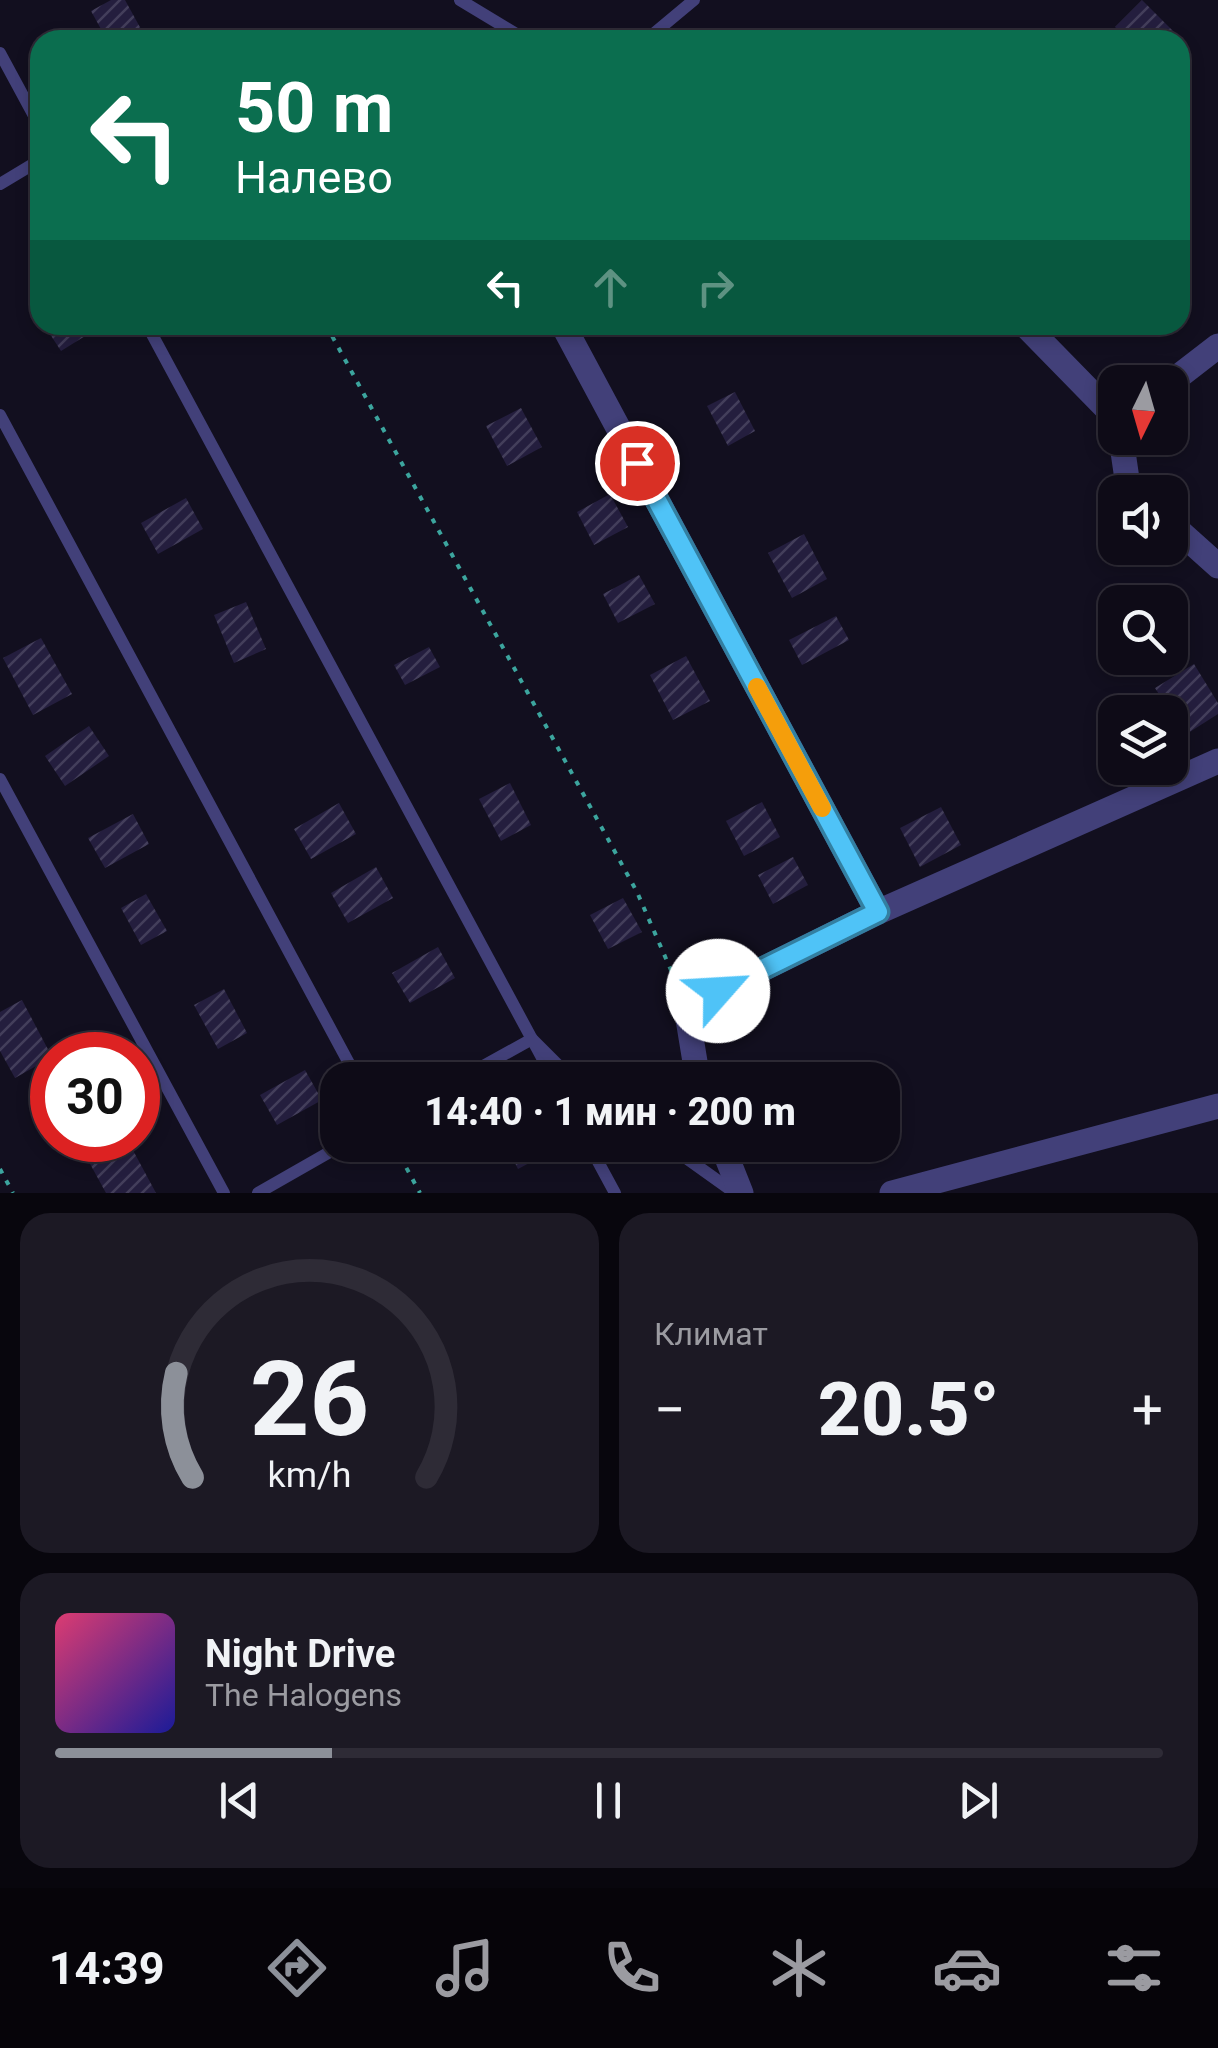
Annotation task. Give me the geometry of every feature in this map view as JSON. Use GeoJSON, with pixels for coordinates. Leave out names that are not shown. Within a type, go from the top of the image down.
{"type":"FeatureCollection","features":[{"type":"Feature","properties":{"kind":"street"},"geometry":{"type":"LineString","coordinates":[[568,335],[878,912]]}},
{"type":"Feature","properties":{"kind":"street"},"geometry":{"type":"LineString","coordinates":[[1035,335],[1098,400]]}},
{"type":"Feature","properties":{"kind":"street"},"geometry":{"type":"LineString","coordinates":[[1188,368],[1218,346]]}},
{"type":"Feature","properties":{"kind":"street"},"geometry":{"type":"LineString","coordinates":[[1188,539],[1218,566]]}},
{"type":"Feature","properties":{"kind":"street"},"geometry":{"type":"LineString","coordinates":[[695,1062],[686,1007],[878,912],[1218,760]]}},
{"type":"Feature","properties":{"kind":"street"},"geometry":{"type":"LineString","coordinates":[[892,1193],[1218,1106]]}},
{"type":"Feature","properties":{"kind":"street"},"geometry":{"type":"LineString","coordinates":[[728,1162],[738,1193]]}},
{"type":"Feature","properties":{"kind":"lane"},"geometry":{"type":"LineString","coordinates":[[460,0],[510,30]]}},
{"type":"Feature","properties":{"kind":"lane"},"geometry":{"type":"LineString","coordinates":[[658,30],[694,0]]}},
{"type":"Feature","properties":{"kind":"lane"},"geometry":{"type":"LineString","coordinates":[[0,53],[30,108]]}},
{"type":"Feature","properties":{"kind":"lane"},"geometry":{"type":"LineString","coordinates":[[0,184],[30,166]]}},
{"type":"Feature","properties":{"kind":"lane"},"geometry":{"type":"LineString","coordinates":[[152,335],[544,1062]]}},
{"type":"Feature","properties":{"kind":"lane"},"geometry":{"type":"LineString","coordinates":[[0,416],[348,1062]]}},
{"type":"Feature","properties":{"kind":"lane"},"geometry":{"type":"LineString","coordinates":[[0,778],[224,1193]]}},
{"type":"Feature","properties":{"kind":"lane"},"geometry":{"type":"LineString","coordinates":[[490,1062],[532,1039]]}},
{"type":"Feature","properties":{"kind":"lane"},"geometry":{"type":"LineString","coordinates":[[532,1039],[555,1062]]}},
{"type":"Feature","properties":{"kind":"lane"},"geometry":{"type":"LineString","coordinates":[[258,1193],[320,1158]]}},
{"type":"Feature","properties":{"kind":"lane"},"geometry":{"type":"LineString","coordinates":[[598,1162],[615,1193]]}},
{"type":"Feature","properties":{"kind":"lane"},"geometry":{"type":"LineString","coordinates":[[693,1162],[738,1193]]}},
{"type":"Feature","properties":{"kind":"path"},"geometry":{"type":"LineString","coordinates":[[331,335],[637,892],[686,1007]]}},
{"type":"Feature","properties":{"kind":"path"},"geometry":{"type":"LineString","coordinates":[[403,1162],[420,1193]]}},
{"type":"Feature","properties":{"kind":"path"},"geometry":{"type":"LineString","coordinates":[[0,1168],[14,1193]]}},
{"type":"Feature","properties":{"kind":"building"},"geometry":{"type":"Polygon","coordinates":[[[111,0],[125,0],[142,30],[101,30],[91,11],[111,0]]]}},
{"type":"Feature","properties":{"kind":"building"},"geometry":{"type":"Polygon","coordinates":[[[1142,0],[1172,30],[1118,30],[1115,27],[1142,0]]]}},
{"type":"Feature","properties":{"kind":"building"},"geometry":{"type":"Polygon","coordinates":[[[51,335],[87,335],[61,351],[51,335]]]}},
{"type":"Feature","properties":{"kind":"building"},"geometry":{"type":"Polygon","coordinates":[[[735,392],[755,431],[728,446],[707,406],[735,392]]]}},
{"type":"Feature","properties":{"kind":"building"},"geometry":{"type":"Polygon","coordinates":[[[521,408],[542,447],[507,466],[486,426],[521,408]]]}},
{"type":"Feature","properties":{"kind":"building"},"geometry":{"type":"Polygon","coordinates":[[[610,494],[628,527],[594,545],[577,512],[610,494]]]}},
{"type":"Feature","properties":{"kind":"building"},"geometry":{"type":"Polygon","coordinates":[[[186,498],[203,529],[158,554],[141,523],[186,498]]]}},
{"type":"Feature","properties":{"kind":"building"},"geometry":{"type":"Polygon","coordinates":[[[804,534],[827,579],[792,598],[768,553],[804,534]]]}},
{"type":"Feature","properties":{"kind":"building"},"geometry":{"type":"Polygon","coordinates":[[[639,575],[655,604],[618,623],[603,594],[639,575]]]}},
{"type":"Feature","properties":{"kind":"building"},"geometry":{"type":"Polygon","coordinates":[[[246,602],[266,649],[234,663],[214,615],[246,602]]]}},
{"type":"Feature","properties":{"kind":"building"},"geometry":{"type":"Polygon","coordinates":[[[836,616],[849,640],[802,665],[789,640],[836,616]]]}},
{"type":"Feature","properties":{"kind":"building"},"geometry":{"type":"Polygon","coordinates":[[[41,638],[72,694],[33,715],[3,658],[41,638]]]}},
{"type":"Feature","properties":{"kind":"building"},"geometry":{"type":"Polygon","coordinates":[[[429,647],[440,667],[405,685],[394,665],[429,647]]]}},
{"type":"Feature","properties":{"kind":"building"},"geometry":{"type":"Polygon","coordinates":[[[686,656],[710,701],[673,720],[650,675],[686,656]]]}},
{"type":"Feature","properties":{"kind":"building"},"geometry":{"type":"Polygon","coordinates":[[[1194,664],[1218,703],[1218,714],[1188,733],[1188,695],[1159,695],[1155,688],[1176,675],[1188,675],[1188,668],[1194,664]]]}},
{"type":"Feature","properties":{"kind":"building"},"geometry":{"type":"Polygon","coordinates":[[[89,726],[109,756],[65,786],[45,756],[89,726]]]}},
{"type":"Feature","properties":{"kind":"building"},"geometry":{"type":"Polygon","coordinates":[[[510,783],[531,825],[501,841],[479,799],[510,783]]]}},
{"type":"Feature","properties":{"kind":"building"},"geometry":{"type":"Polygon","coordinates":[[[762,802],[780,837],[744,856],[726,821],[762,802]]]}},
{"type":"Feature","properties":{"kind":"building"},"geometry":{"type":"Polygon","coordinates":[[[339,803],[356,834],[311,859],[294,829],[339,803]]]}},
{"type":"Feature","properties":{"kind":"building"},"geometry":{"type":"Polygon","coordinates":[[[941,807],[961,845],[920,867],[900,828],[941,807]]]}},
{"type":"Feature","properties":{"kind":"building"},"geometry":{"type":"Polygon","coordinates":[[[133,814],[149,844],[105,868],[88,838],[133,814]]]}},
{"type":"Feature","properties":{"kind":"building"},"geometry":{"type":"Polygon","coordinates":[[[793,857],[808,885],[773,904],[758,875],[793,857]]]}},
{"type":"Feature","properties":{"kind":"building"},"geometry":{"type":"Polygon","coordinates":[[[376,867],[393,898],[348,923],[331,893],[376,867]]]}},
{"type":"Feature","properties":{"kind":"building"},"geometry":{"type":"Polygon","coordinates":[[[146,894],[167,931],[141,945],[121,908],[146,894]]]}},
{"type":"Feature","properties":{"kind":"building"},"geometry":{"type":"Polygon","coordinates":[[[623,898],[642,932],[608,949],[590,915],[623,898]]]}},
{"type":"Feature","properties":{"kind":"building"},"geometry":{"type":"Polygon","coordinates":[[[438,947],[455,978],[410,1003],[392,973],[438,947]]]}},
{"type":"Feature","properties":{"kind":"building"},"geometry":{"type":"Polygon","coordinates":[[[224,989],[247,1033],[218,1049],[194,1005],[224,989]]]}},
{"type":"Feature","properties":{"kind":"building"},"geometry":{"type":"Polygon","coordinates":[[[22,1000],[39,1032],[30,1032],[30,1069],[15,1078],[0,1051],[0,1012],[22,1000]]]}},
{"type":"Feature","properties":{"kind":"building"},"geometry":{"type":"Polygon","coordinates":[[[305,1070],[320,1101],[277,1125],[260,1095],[305,1070]]]}},
{"type":"Feature","properties":{"kind":"building"},"geometry":{"type":"Polygon","coordinates":[[[89,1162],[139,1162],[156,1193],[106,1193],[89,1162]]]}},
{"type":"Feature","properties":{"kind":"slow traffic"},"geometry":{"type":"LineString","coordinates":[[757,687],[822,808]]}},
{"type":"Feature","properties":{"kind":"route"},"geometry":{"type":"LineString","coordinates":[[637,463],[878,912],[718,991]]}}]}
